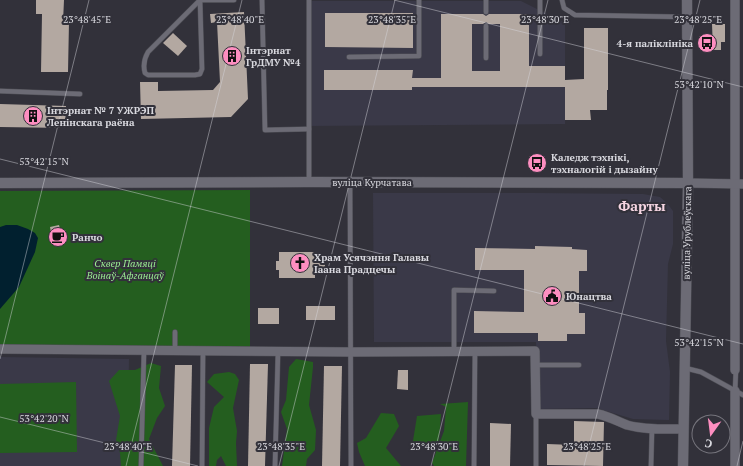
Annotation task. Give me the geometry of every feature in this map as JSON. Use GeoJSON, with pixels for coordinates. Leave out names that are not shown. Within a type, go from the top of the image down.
{"type":"FeatureCollection","features":[{"type":"Feature","properties":{"kind":"main road","name":"вуліца Урублеўскага"},"geometry":{"type":"LineString","coordinates":[[683,466],[688,184],[687,0]]}},
{"type":"Feature","properties":{"kind":"main road","name":"вуліца Курчатава"},"geometry":{"type":"LineString","coordinates":[[0,182],[688,184]]}},
{"type":"Feature","properties":{"kind":"street"},"geometry":{"type":"LineString","coordinates":[[735,0],[739,184],[737,368]]}},
{"type":"Feature","properties":{"kind":"street","name":"вуліца Курчатава"},"geometry":{"type":"LineString","coordinates":[[688,184],[739,184]]}},
{"type":"Feature","properties":{"kind":"street"},"geometry":{"type":"LineString","coordinates":[[0,349],[278,352],[454,350],[535,351],[536,414],[598,414],[627,424],[652,429],[683,429]]}},
{"type":"Feature","properties":{"kind":"street"},"geometry":{"type":"LineString","coordinates":[[735,466],[739,393]]}},
{"type":"Feature","properties":{"kind":"lane"},"geometry":{"type":"LineString","coordinates":[[200,0],[202,69],[200,74],[145,74],[143,68],[148,52],[200,0],[234,0]]}},
{"type":"Feature","properties":{"kind":"lane"},"geometry":{"type":"LineString","coordinates":[[262,0],[266,130],[309,129]]}},
{"type":"Feature","properties":{"kind":"lane"},"geometry":{"type":"LineString","coordinates":[[309,0],[309,182]]}},
{"type":"Feature","properties":{"kind":"lane"},"geometry":{"type":"LineString","coordinates":[[349,57],[420,56],[419,0]]}},
{"type":"Feature","properties":{"kind":"lane"},"geometry":{"type":"LineString","coordinates":[[486,0],[486,12]]}},
{"type":"Feature","properties":{"kind":"lane"},"geometry":{"type":"LineString","coordinates":[[540,0],[540,54]]}},
{"type":"Feature","properties":{"kind":"lane"},"geometry":{"type":"LineString","coordinates":[[562,0],[564,8],[575,15],[687,17]]}},
{"type":"Feature","properties":{"kind":"lane"},"geometry":{"type":"LineString","coordinates":[[486,26],[486,58]]}},
{"type":"Feature","properties":{"kind":"lane"},"geometry":{"type":"LineString","coordinates":[[0,91],[80,94]]}},
{"type":"Feature","properties":{"kind":"lane"},"geometry":{"type":"LineString","coordinates":[[350,182],[351,466]]}},
{"type":"Feature","properties":{"kind":"lane"},"geometry":{"type":"LineString","coordinates":[[454,350],[454,290],[494,291]]}},
{"type":"Feature","properties":{"kind":"lane"},"geometry":{"type":"LineString","coordinates":[[175,332],[175,351]]}},
{"type":"Feature","properties":{"kind":"lane"},"geometry":{"type":"LineString","coordinates":[[474,466],[475,350]]}},
{"type":"Feature","properties":{"kind":"lane"},"geometry":{"type":"LineString","coordinates":[[141,466],[144,351]]}},
{"type":"Feature","properties":{"kind":"lane"},"geometry":{"type":"LineString","coordinates":[[202,466],[203,351]]}},
{"type":"Feature","properties":{"kind":"lane"},"geometry":{"type":"LineString","coordinates":[[276,466],[278,352]]}},
{"type":"Feature","properties":{"kind":"lane"},"geometry":{"type":"LineString","coordinates":[[535,365],[578,365]]}},
{"type":"Feature","properties":{"kind":"lane"},"geometry":{"type":"LineString","coordinates":[[684,368],[702,372],[739,393]]}},
{"type":"Feature","properties":{"kind":"lane"},"geometry":{"type":"LineString","coordinates":[[737,368],[739,393]]}},
{"type":"Feature","properties":{"kind":"lane"},"geometry":{"type":"LineString","coordinates":[[536,414],[536,466]]}},
{"type":"Feature","properties":{"kind":"lane"},"geometry":{"type":"LineString","coordinates":[[651,466],[652,429]]}},
{"type":"Feature","properties":{"kind":"shaded area"},"geometry":{"type":"Polygon","coordinates":[[[307,1],[521,1],[565,23],[565,124],[306,126],[307,1]]]}},
{"type":"Feature","properties":{"kind":"shaded area"},"geometry":{"type":"Polygon","coordinates":[[[373,193],[643,194],[660,197],[673,211],[673,244],[668,264],[666,341],[670,372],[669,420],[633,419],[596,408],[539,409],[536,342],[374,342],[373,193]]]}},
{"type":"Feature","properties":{"kind":"shaded area"},"geometry":{"type":"Polygon","coordinates":[[[6,225],[17,225],[28,229],[35,233],[38,238],[35,252],[19,287],[0,309],[0,227],[6,225]]]}},
{"type":"Feature","properties":{"kind":"shaded area"},"geometry":{"type":"Polygon","coordinates":[[[0,357],[129,359],[127,466],[0,466],[0,357]]]}},
{"type":"Feature","properties":{"kind":"green space","name":"Сквер Памяці Воінаў-Афганцаў"},"geometry":{"type":"Polygon","coordinates":[[[250,190],[250,347],[0,346],[0,191],[250,190]]]}},
{"type":"Feature","properties":{"kind":"green space"},"geometry":{"type":"Polygon","coordinates":[[[296,359],[313,362],[309,405],[316,430],[315,450],[307,459],[306,466],[282,466],[287,429],[281,412],[286,400],[289,367],[296,359]]]}},
{"type":"Feature","properties":{"kind":"green space"},"geometry":{"type":"Polygon","coordinates":[[[151,363],[161,366],[159,388],[165,406],[157,418],[149,439],[163,466],[121,466],[120,453],[116,440],[120,416],[109,381],[119,370],[135,370],[151,363]]]}},
{"type":"Feature","properties":{"kind":"green space"},"geometry":{"type":"Polygon","coordinates":[[[229,372],[235,374],[239,380],[233,408],[237,431],[237,466],[226,466],[221,456],[217,460],[216,466],[209,466],[209,428],[214,407],[224,397],[207,382],[214,374],[229,372]]]}},
{"type":"Feature","properties":{"kind":"green space"},"geometry":{"type":"Polygon","coordinates":[[[76,382],[77,452],[0,453],[0,384],[76,382]]]}},
{"type":"Feature","properties":{"kind":"green space"},"geometry":{"type":"Polygon","coordinates":[[[468,402],[466,466],[434,466],[432,463],[444,431],[446,407],[440,404],[468,402]]]}},
{"type":"Feature","properties":{"kind":"green space"},"geometry":{"type":"Polygon","coordinates":[[[381,413],[394,414],[399,426],[386,448],[401,466],[365,466],[359,452],[357,443],[366,438],[381,413]]]}},
{"type":"Feature","properties":{"kind":"green space"},"geometry":{"type":"Polygon","coordinates":[[[441,414],[439,441],[412,447],[417,416],[441,414]]]}},
{"type":"Feature","properties":{"kind":"building"},"geometry":{"type":"Polygon","coordinates":[[[36,0],[64,0],[63,22],[69,22],[68,72],[41,72],[42,14],[36,14],[36,0]]]}},
{"type":"Feature","properties":{"kind":"building","name":"Інтэрнат ГрДМУ №4"},"geometry":{"type":"Polygon","coordinates":[[[244,12],[248,99],[231,117],[141,119],[140,82],[158,82],[158,91],[213,90],[220,82],[217,22],[211,23],[210,14],[244,12]]]}},
{"type":"Feature","properties":{"kind":"building"},"geometry":{"type":"Polygon","coordinates":[[[325,13],[413,13],[413,48],[325,47],[325,13]]]}},
{"type":"Feature","properties":{"kind":"building"},"geometry":{"type":"Polygon","coordinates":[[[441,14],[483,14],[486,16],[489,14],[529,14],[529,66],[565,66],[565,80],[584,79],[584,28],[608,28],[607,110],[590,110],[591,120],[565,120],[565,87],[412,87],[412,90],[324,90],[324,70],[413,70],[412,78],[441,78],[441,14]],[[486,22],[483,24],[472,24],[472,71],[500,71],[500,24],[489,24],[486,22]]]}},
{"type":"Feature","properties":{"kind":"building"},"geometry":{"type":"Polygon","coordinates":[[[712,24],[725,24],[725,42],[721,42],[721,50],[713,50],[712,24]]]}},
{"type":"Feature","properties":{"kind":"building"},"geometry":{"type":"Polygon","coordinates":[[[173,33],[187,46],[178,56],[163,43],[173,33]]]}},
{"type":"Feature","properties":{"kind":"building","name":"Інтэрнат № 7 УЖРЭП Ленінскага раёна"},"geometry":{"type":"Polygon","coordinates":[[[0,104],[66,106],[65,128],[0,127],[0,104]]]}},
{"type":"Feature","properties":{"kind":"building"},"geometry":{"type":"Polygon","coordinates":[[[59,225],[63,242],[53,243],[50,227],[59,225]]]}},
{"type":"Feature","properties":{"kind":"building","name":"Юнацтва"},"geometry":{"type":"Polygon","coordinates":[[[535,246],[572,247],[572,249],[587,250],[587,271],[579,271],[579,313],[585,313],[585,334],[567,334],[567,341],[538,341],[538,333],[474,333],[474,311],[524,312],[524,270],[475,270],[475,248],[535,249],[535,246]]]}},
{"type":"Feature","properties":{"kind":"building","name":"Храм Усячэння Галавы Іаана Прадцечы"},"geometry":{"type":"Polygon","coordinates":[[[279,252],[315,252],[315,261],[325,261],[325,270],[315,270],[315,278],[279,278],[279,270],[276,270],[276,261],[279,261],[279,252]]]}},
{"type":"Feature","properties":{"kind":"building"},"geometry":{"type":"Polygon","coordinates":[[[306,306],[335,306],[335,320],[306,320],[306,306]]]}},
{"type":"Feature","properties":{"kind":"building"},"geometry":{"type":"Polygon","coordinates":[[[258,308],[279,308],[279,324],[258,324],[258,308]]]}},
{"type":"Feature","properties":{"kind":"building"},"geometry":{"type":"Polygon","coordinates":[[[250,364],[268,364],[265,466],[248,466],[250,364]]]}},
{"type":"Feature","properties":{"kind":"building"},"geometry":{"type":"Polygon","coordinates":[[[175,365],[192,365],[190,466],[172,466],[175,365]]]}},
{"type":"Feature","properties":{"kind":"building"},"geometry":{"type":"Polygon","coordinates":[[[324,366],[342,366],[340,466],[322,466],[324,366]]]}},
{"type":"Feature","properties":{"kind":"building"},"geometry":{"type":"Polygon","coordinates":[[[398,370],[408,370],[408,390],[397,389],[398,370]]]}},
{"type":"Feature","properties":{"kind":"building"},"geometry":{"type":"Polygon","coordinates":[[[574,421],[604,422],[603,466],[547,465],[547,444],[574,445],[574,421]]]}},
{"type":"Feature","properties":{"kind":"building"},"geometry":{"type":"Polygon","coordinates":[[[490,423],[511,424],[510,466],[490,466],[490,423]]]}},
{"type":"Feature","properties":{"kind":"place","name":"4-я паліклініка"},"geometry":{"type":"Point","coordinates":[707,43]}},
{"type":"Feature","properties":{"kind":"place","name":"Інтэрнат ГрДМУ №4"},"geometry":{"type":"Point","coordinates":[232,56]}},
{"type":"Feature","properties":{"kind":"place","name":"Інтэрнат № 7 УЖРЭП Ленінскага раёна"},"geometry":{"type":"Point","coordinates":[33,116]}},
{"type":"Feature","properties":{"kind":"place","name":"Каледж тэхнікі, тэхналогій і дызайну"},"geometry":{"type":"Point","coordinates":[537,163]}},
{"type":"Feature","properties":{"kind":"place","name":"Ранчо"},"geometry":{"type":"Point","coordinates":[58,237]}},
{"type":"Feature","properties":{"kind":"place","name":"Храм Усячэння Галавы Іаана Прадцечы"},"geometry":{"type":"Point","coordinates":[300,263]}},
{"type":"Feature","properties":{"kind":"place","name":"Юнацтва"},"geometry":{"type":"Point","coordinates":[552,296]}},
{"type":"Feature","properties":{"kind":"district","name":"Фарты"},"geometry":{"type":"Point","coordinates":[642,205]}}]}
